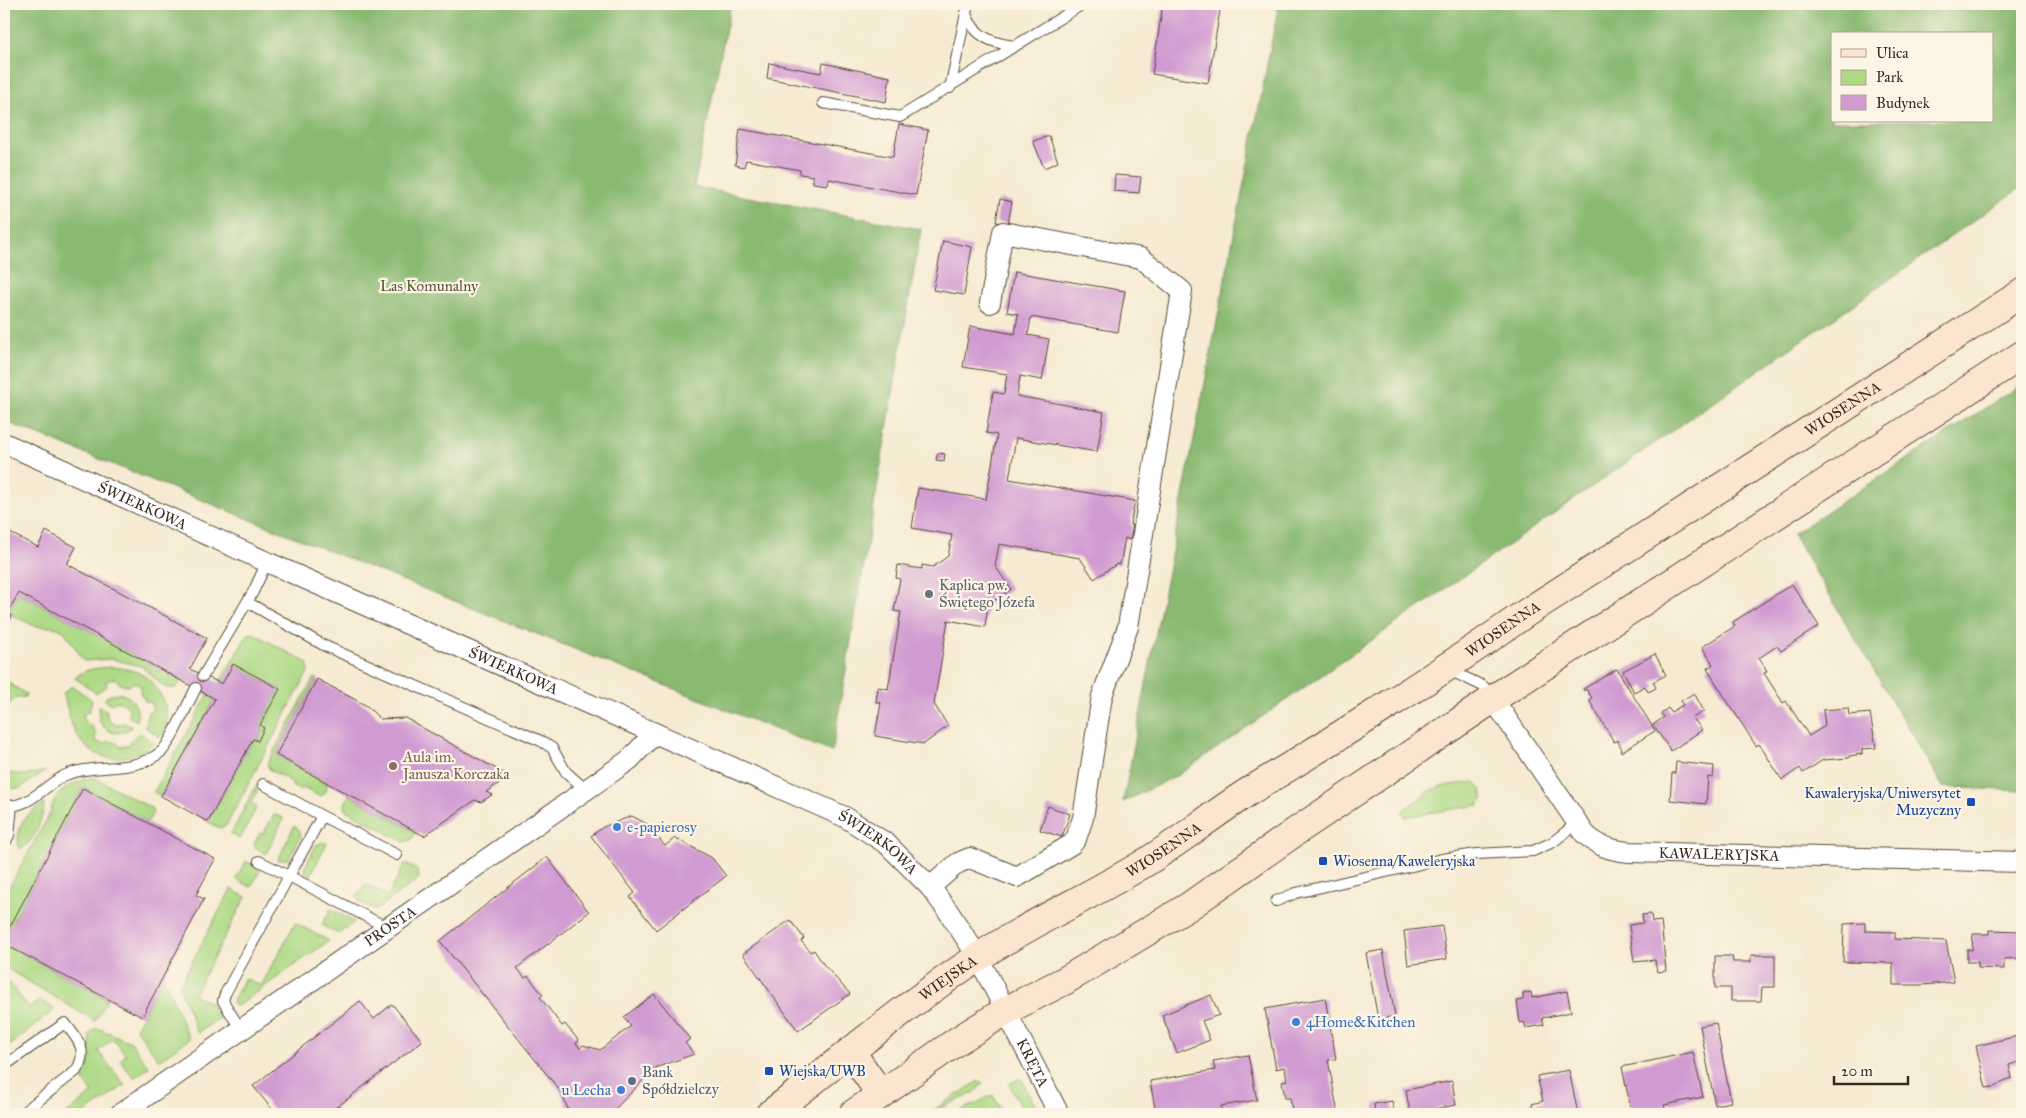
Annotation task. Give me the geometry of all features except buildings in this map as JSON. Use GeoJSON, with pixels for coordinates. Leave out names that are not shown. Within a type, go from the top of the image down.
{"type":"FeatureCollection","features":[{"type":"Feature","properties":{"kind":"main road","name":"WIOSENNA"},"geometry":{"type":"LineString","coordinates":[[978,957],[1034,924],[1101,890],[1163,852],[1204,820],[1447,669],[1523,615],[2022,293]]}},
{"type":"Feature","properties":{"kind":"main road"},"geometry":{"type":"LineString","coordinates":[[853,1114],[957,1041],[1007,1010],[1066,980],[1188,907],[1298,830],[1493,699],[2022,356]]}},
{"type":"Feature","properties":{"kind":"main road","name":"WIEJSKA"},"geometry":{"type":"LineString","coordinates":[[770,1114],[925,993],[978,957]]}},
{"type":"Feature","properties":{"kind":"main road"},"geometry":{"type":"LineString","coordinates":[[851,1052],[880,1094]]}},
{"type":"Feature","properties":{"kind":"street"},"geometry":{"type":"LineString","coordinates":[[930,887],[958,863],[970,858],[1017,877],[1072,844],[1076,839],[1083,818],[1102,696],[1128,627],[1182,290],[1141,258],[1002,232],[990,303]]}},
{"type":"Feature","properties":{"kind":"street","name":"ŚWIERKOWA"},"geometry":{"type":"LineString","coordinates":[[4,443],[267,562],[845,816],[887,844],[930,887],[978,957]]}},
{"type":"Feature","properties":{"kind":"street","name":"KAWALERYJSKA"},"geometry":{"type":"LineString","coordinates":[[1493,699],[1577,823],[1594,842],[1614,851],[2022,862]]}},
{"type":"Feature","properties":{"kind":"street","name":"PROSTA"},"geometry":{"type":"LineString","coordinates":[[120,1114],[629,760],[655,733]]}},
{"type":"Feature","properties":{"kind":"street","name":"WIEJSKA"},"geometry":{"type":"LineString","coordinates":[[978,957],[1007,1010]]}},
{"type":"Feature","properties":{"kind":"street","name":"KRĘTA"},"geometry":{"type":"LineString","coordinates":[[1007,1010],[1059,1114]]}},
{"type":"Feature","properties":{"kind":"lane"},"geometry":{"type":"LineString","coordinates":[[823,103],[900,117],[950,88],[1083,4]]}},
{"type":"Feature","properties":{"kind":"lane"},"geometry":{"type":"LineString","coordinates":[[967,9],[970,25],[983,36],[998,44],[1015,46]]}},
{"type":"Feature","properties":{"kind":"lane"},"geometry":{"type":"LineString","coordinates":[[950,88],[967,9]]}},
{"type":"Feature","properties":{"kind":"lane"},"geometry":{"type":"LineString","coordinates":[[203,676],[247,602],[267,562]]}},
{"type":"Feature","properties":{"kind":"lane"},"geometry":{"type":"LineString","coordinates":[[247,602],[325,646],[541,741],[552,748],[566,772],[586,790]]}},
{"type":"Feature","properties":{"kind":"lane"},"geometry":{"type":"LineString","coordinates":[[1447,669],[1483,686],[1493,699]]}},
{"type":"Feature","properties":{"kind":"lane"},"geometry":{"type":"LineString","coordinates":[[4,845],[9,835],[8,805],[26,801],[61,777],[77,771],[125,767],[148,760],[163,751],[196,688]]}},
{"type":"Feature","properties":{"kind":"lane"},"geometry":{"type":"LineString","coordinates":[[263,784],[397,855]]}},
{"type":"Feature","properties":{"kind":"lane"},"geometry":{"type":"LineString","coordinates":[[241,1030],[223,1002],[225,994],[322,816]]}},
{"type":"Feature","properties":{"kind":"lane"},"geometry":{"type":"LineString","coordinates":[[1276,901],[1296,893],[1442,859],[1477,854],[1533,851],[1553,842],[1577,823]]}},
{"type":"Feature","properties":{"kind":"lane"},"geometry":{"type":"LineString","coordinates":[[259,860],[388,928]]}},
{"type":"Feature","properties":{"kind":"lane"},"geometry":{"type":"LineString","coordinates":[[4,1066],[65,1023],[80,1042],[82,1057],[76,1071],[21,1114]]}},
{"type":"Feature","properties":{"kind":"green space","name":"Las Komunalny"},"geometry":{"type":"Polygon","coordinates":[[[4,4],[731,4],[694,187],[921,229],[832,752],[4,421],[4,4]]]}},
{"type":"Feature","properties":{"kind":"green space"},"geometry":{"type":"Polygon","coordinates":[[[1279,4],[2022,4],[2022,187],[1180,774],[1123,802],[1279,4]]]}},
{"type":"Feature","properties":{"kind":"green space"},"geometry":{"type":"Polygon","coordinates":[[[2022,384],[2022,791],[1943,787],[1793,534],[2022,384]]]}},
{"type":"Feature","properties":{"kind":"green space"},"geometry":{"type":"Polygon","coordinates":[[[19,593],[182,681],[175,688],[166,688],[141,666],[112,659],[84,661],[64,631],[55,627],[35,626],[7,613],[19,593]]]}},
{"type":"Feature","properties":{"kind":"green space"},"geometry":{"type":"Polygon","coordinates":[[[253,633],[307,663],[309,670],[226,826],[220,828],[208,822],[253,739],[258,741],[264,728],[260,725],[280,689],[233,665],[222,684],[219,683],[248,634],[253,633]]]}},
{"type":"Feature","properties":{"kind":"green space"},"geometry":{"type":"Polygon","coordinates":[[[112,667],[139,673],[156,688],[164,703],[167,720],[165,729],[160,737],[145,727],[148,713],[153,710],[151,702],[146,702],[140,693],[141,686],[133,682],[129,686],[120,684],[115,678],[106,681],[107,686],[96,693],[75,678],[87,670],[112,667]]]}},
{"type":"Feature","properties":{"kind":"green space"},"geometry":{"type":"Polygon","coordinates":[[[314,678],[317,679],[276,755],[328,784],[324,794],[319,796],[303,788],[299,790],[292,786],[292,782],[270,770],[267,764],[314,678]]]}},
{"type":"Feature","properties":{"kind":"green space"},"geometry":{"type":"Polygon","coordinates":[[[7,682],[26,694],[25,697],[13,700],[4,710],[4,683],[7,682]]]}},
{"type":"Feature","properties":{"kind":"green space"},"geometry":{"type":"Polygon","coordinates":[[[72,686],[92,700],[89,712],[85,713],[83,717],[85,723],[91,725],[96,734],[95,739],[97,742],[104,744],[107,741],[117,743],[120,747],[129,745],[130,741],[140,733],[154,743],[136,754],[126,757],[106,757],[96,754],[80,740],[74,729],[63,693],[72,686]]]}},
{"type":"Feature","properties":{"kind":"green space"},"geometry":{"type":"Polygon","coordinates":[[[118,693],[123,694],[134,702],[137,711],[137,721],[129,717],[129,708],[121,702],[111,704],[104,699],[118,693]]]}},
{"type":"Feature","properties":{"kind":"green space"},"geometry":{"type":"Polygon","coordinates":[[[208,695],[215,699],[161,796],[154,792],[208,695]]]}},
{"type":"Feature","properties":{"kind":"green space"},"geometry":{"type":"Polygon","coordinates":[[[99,706],[107,711],[108,718],[114,724],[124,723],[132,727],[118,733],[106,729],[99,721],[99,706]]]}},
{"type":"Feature","properties":{"kind":"green space"},"geometry":{"type":"Polygon","coordinates":[[[46,771],[20,788],[4,789],[7,773],[25,775],[46,771]]]}},
{"type":"Feature","properties":{"kind":"green space"},"geometry":{"type":"Polygon","coordinates":[[[94,777],[151,808],[153,813],[147,822],[83,788],[4,938],[4,897],[50,813],[52,805],[66,788],[94,777]]]}},
{"type":"Feature","properties":{"kind":"green space"},"geometry":{"type":"Polygon","coordinates":[[[1475,782],[1481,788],[1483,798],[1479,805],[1405,817],[1402,811],[1428,792],[1441,786],[1475,782]]]}},
{"type":"Feature","properties":{"kind":"green space"},"geometry":{"type":"Polygon","coordinates":[[[256,786],[259,787],[251,803],[256,809],[240,839],[231,834],[256,786]]]}},
{"type":"Feature","properties":{"kind":"green space"},"geometry":{"type":"Polygon","coordinates":[[[349,795],[416,832],[411,840],[404,842],[346,810],[345,804],[349,795]]]}},
{"type":"Feature","properties":{"kind":"green space"},"geometry":{"type":"Polygon","coordinates":[[[44,804],[37,830],[29,842],[19,849],[19,833],[23,821],[44,804]]]}},
{"type":"Feature","properties":{"kind":"green space"},"geometry":{"type":"Polygon","coordinates":[[[274,815],[282,817],[283,820],[266,854],[256,848],[254,844],[260,833],[263,834],[274,815]]]}},
{"type":"Feature","properties":{"kind":"green space"},"geometry":{"type":"Polygon","coordinates":[[[294,826],[299,830],[301,836],[289,859],[278,860],[294,826]]]}},
{"type":"Feature","properties":{"kind":"green space"},"geometry":{"type":"Polygon","coordinates":[[[327,843],[310,876],[305,871],[305,867],[316,845],[327,843]]]}},
{"type":"Feature","properties":{"kind":"green space"},"geometry":{"type":"Polygon","coordinates":[[[246,861],[261,869],[251,887],[236,879],[246,861]]]}},
{"type":"Feature","properties":{"kind":"green space"},"geometry":{"type":"Polygon","coordinates":[[[405,863],[418,871],[419,878],[416,881],[376,910],[359,902],[357,897],[365,884],[388,896],[405,863]]]}},
{"type":"Feature","properties":{"kind":"green space"},"geometry":{"type":"Polygon","coordinates":[[[231,889],[246,897],[194,994],[210,1003],[221,1017],[197,1033],[179,986],[231,889]]]}},
{"type":"Feature","properties":{"kind":"green space"},"geometry":{"type":"Polygon","coordinates":[[[330,910],[355,922],[338,934],[322,925],[330,910]]]}},
{"type":"Feature","properties":{"kind":"green space"},"geometry":{"type":"Polygon","coordinates":[[[295,923],[329,941],[237,1006],[233,1005],[232,1002],[244,980],[247,979],[261,986],[295,923]]]}},
{"type":"Feature","properties":{"kind":"green space"},"geometry":{"type":"Polygon","coordinates":[[[4,944],[107,999],[95,1021],[9,970],[4,964],[4,944]]]}},
{"type":"Feature","properties":{"kind":"green space"},"geometry":{"type":"Polygon","coordinates":[[[4,976],[29,1008],[39,1000],[55,1009],[4,1050],[4,976]]]}},
{"type":"Feature","properties":{"kind":"green space"},"geometry":{"type":"Polygon","coordinates":[[[163,976],[189,1039],[159,1060],[136,1029],[163,976]]]}},
{"type":"Feature","properties":{"kind":"green space"},"geometry":{"type":"Polygon","coordinates":[[[97,1028],[131,1042],[149,1067],[134,1078],[120,1060],[126,1055],[113,1039],[98,1051],[125,1085],[84,1114],[66,1114],[93,1093],[82,1078],[89,1065],[90,1038],[88,1035],[97,1028]]]}},
{"type":"Feature","properties":{"kind":"green space"},"geometry":{"type":"Polygon","coordinates":[[[1021,1078],[1040,1114],[1025,1114],[1009,1084],[1021,1078]]]}},
{"type":"Feature","properties":{"kind":"green space"},"geometry":{"type":"Polygon","coordinates":[[[977,1082],[982,1082],[982,1085],[974,1093],[927,1114],[977,1082]]]}},
{"type":"Feature","properties":{"kind":"green space"},"geometry":{"type":"Polygon","coordinates":[[[993,1095],[1003,1114],[954,1114],[993,1095]]]}},
{"type":"Feature","properties":{"kind":"place","name":"Kaplica pw. Świętego Józefa"},"geometry":{"type":"Point","coordinates":[929,594]}},
{"type":"Feature","properties":{"kind":"place","name":"Aula im. Janusza Korczaka"},"geometry":{"type":"Point","coordinates":[393,766]}},
{"type":"Feature","properties":{"kind":"place","name":"Kawaleryjska/Uniwersytet Muzyczny"},"geometry":{"type":"Point","coordinates":[1971,802]}},
{"type":"Feature","properties":{"kind":"place","name":"e-papierosy"},"geometry":{"type":"Point","coordinates":[617,827]}},
{"type":"Feature","properties":{"kind":"place","name":"Wiosenna/Kaweleryjska"},"geometry":{"type":"Point","coordinates":[1323,861]}},
{"type":"Feature","properties":{"kind":"place","name":"4Home&Kitchen"},"geometry":{"type":"Point","coordinates":[1296,1022]}},
{"type":"Feature","properties":{"kind":"place","name":"Wiejska/UWB"},"geometry":{"type":"Point","coordinates":[769,1071]}},
{"type":"Feature","properties":{"kind":"place","name":"Bank Spółdzielczy"},"geometry":{"type":"Point","coordinates":[632,1081]}},
{"type":"Feature","properties":{"kind":"place","name":"u Lecha"},"geometry":{"type":"Point","coordinates":[621,1090]}}]}
